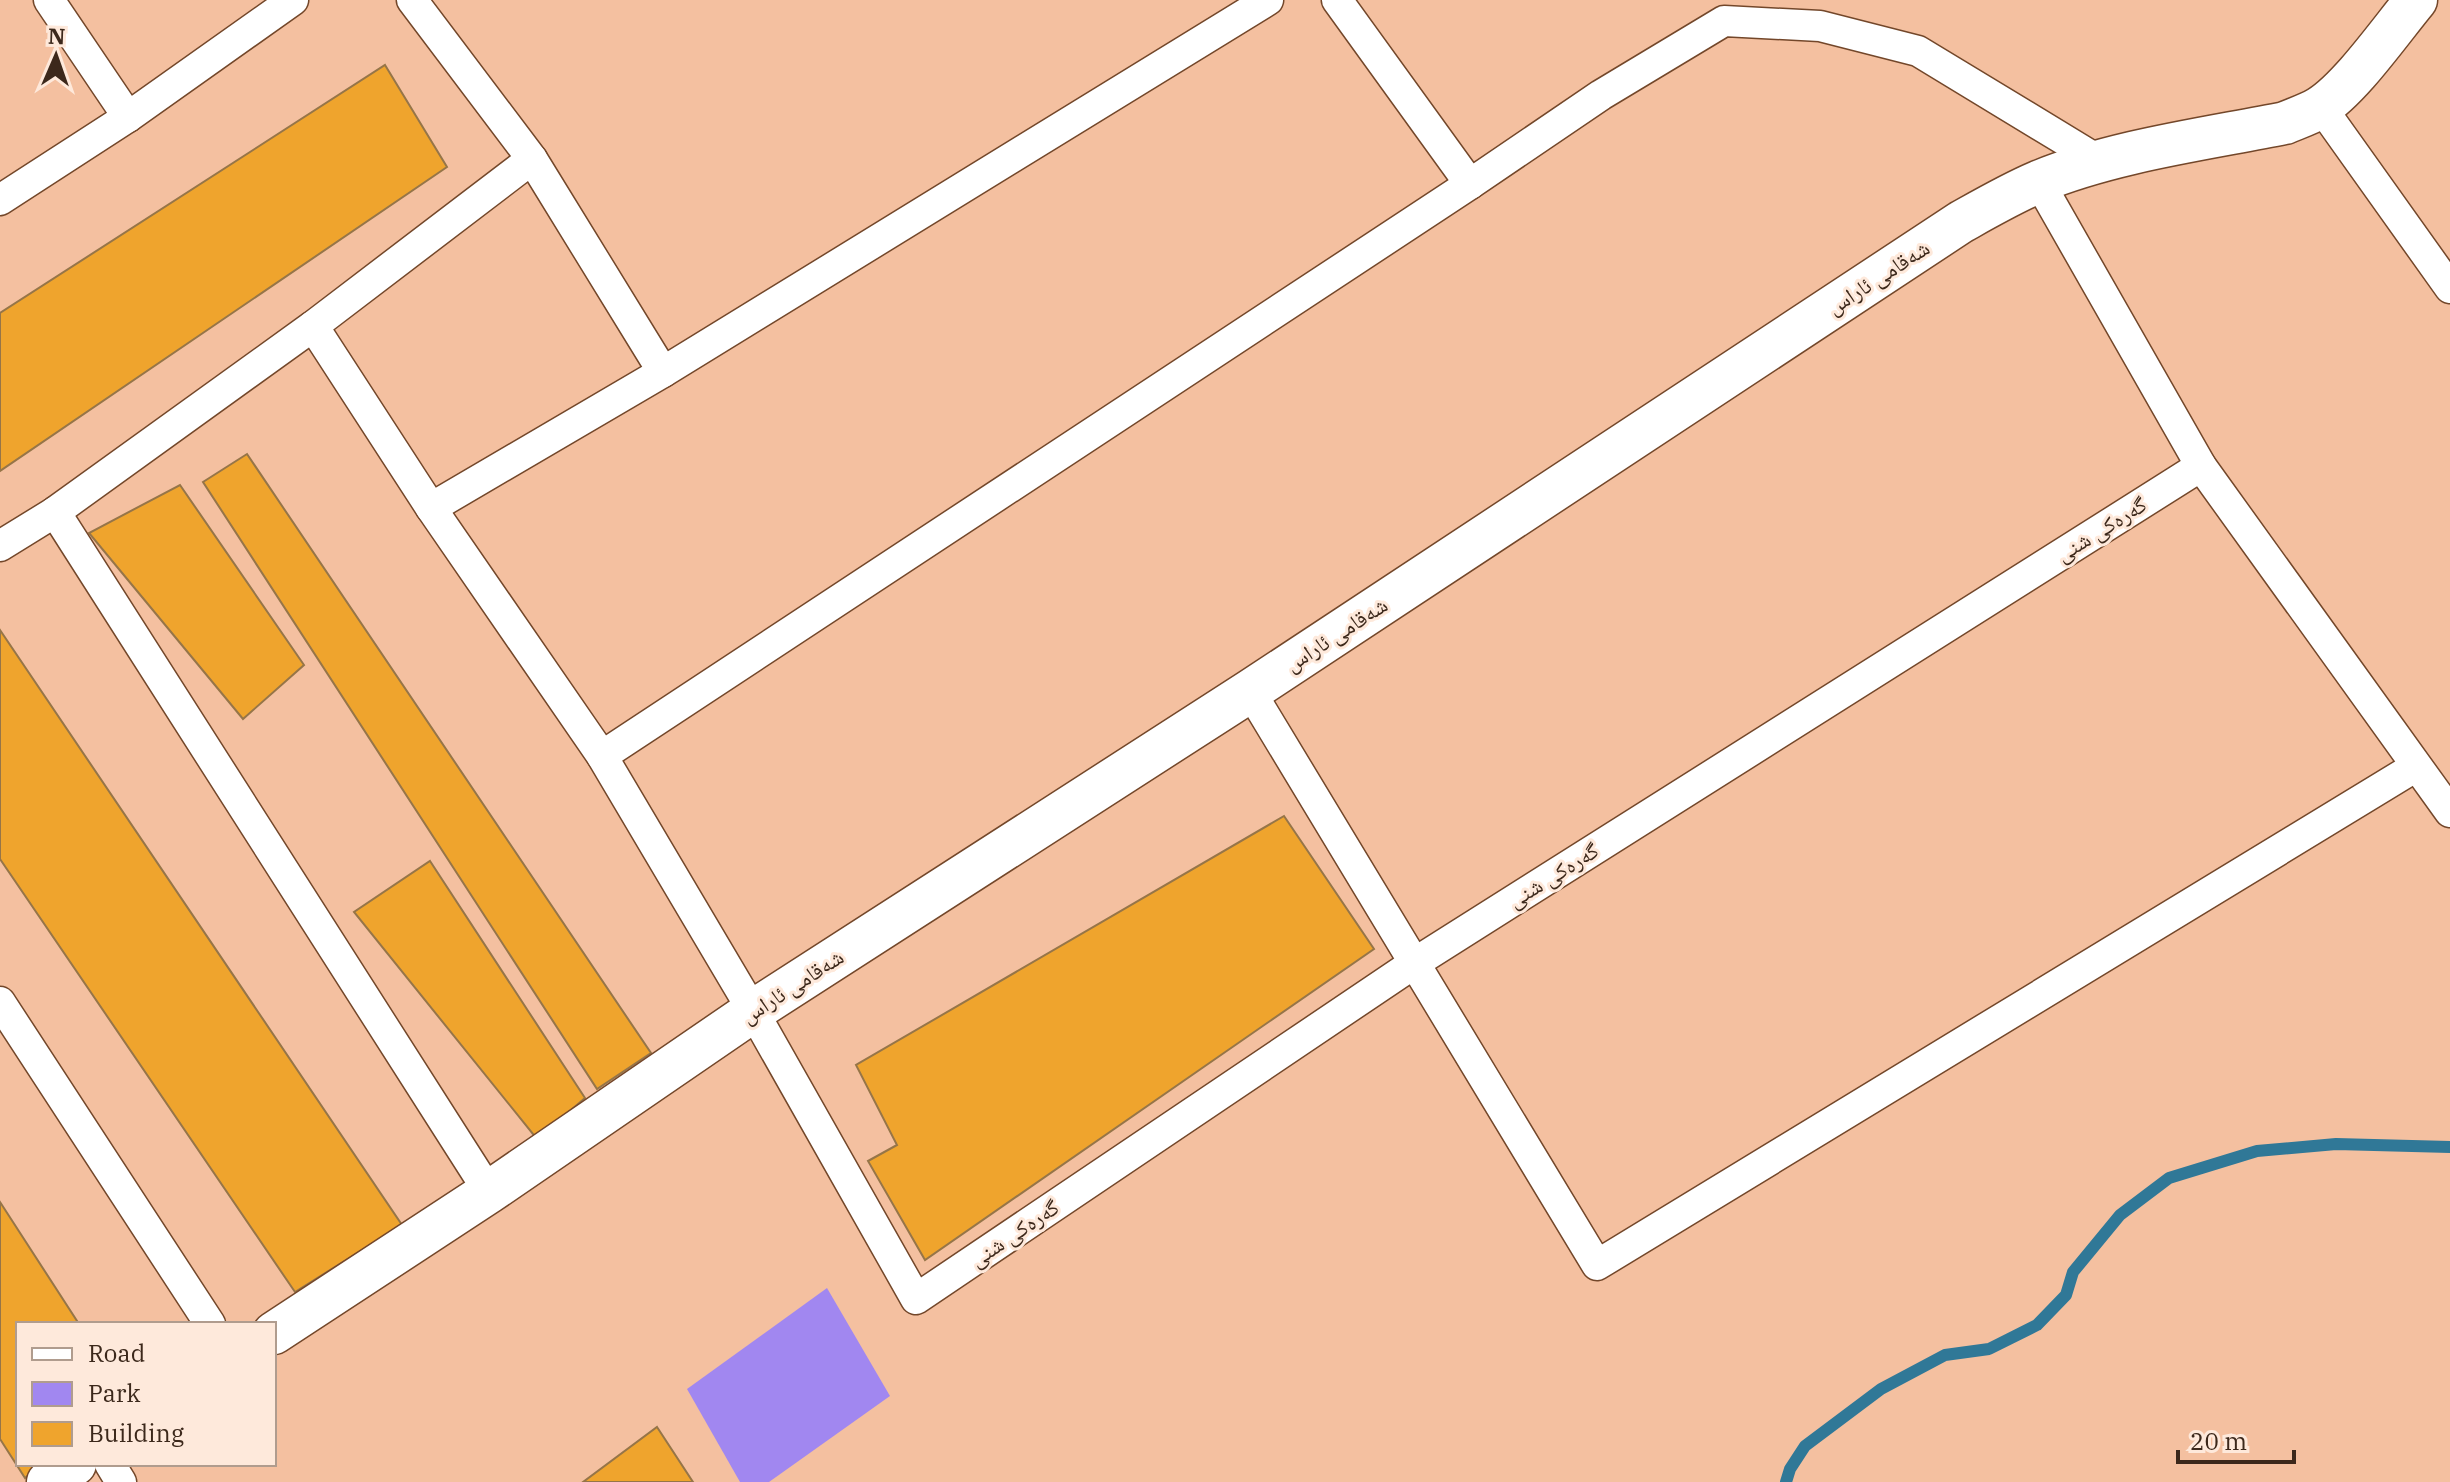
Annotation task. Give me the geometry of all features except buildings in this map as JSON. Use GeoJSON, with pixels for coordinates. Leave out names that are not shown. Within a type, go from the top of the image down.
{"type":"FeatureCollection","features":[{"type":"Feature","properties":{"kind":"street"},"geometry":{"type":"LineString","coordinates":[[49,0],[128,117]]}},
{"type":"Feature","properties":{"kind":"street"},"geometry":{"type":"LineString","coordinates":[[0,200],[128,117],[293,0]]}},
{"type":"Feature","properties":{"kind":"street"},"geometry":{"type":"LineString","coordinates":[[412,0],[532,159],[663,372]]}},
{"type":"Feature","properties":{"kind":"street"},"geometry":{"type":"LineString","coordinates":[[431,508],[663,372],[1268,0]]}},
{"type":"Feature","properties":{"kind":"street"},"geometry":{"type":"LineString","coordinates":[[1337,0],[1470,184]]}},
{"type":"Feature","properties":{"kind":"street","name":"شەقامی ئاراس"},"geometry":{"type":"LineString","coordinates":[[276,1332],[489,1192],[753,1011],[1250,691],[1961,222],[2039,182],[2101,162],[2285,123],[2321,107],[2351,79],[2416,0]]}},
{"type":"Feature","properties":{"kind":"street"},"geometry":{"type":"LineString","coordinates":[[602,756],[1601,95],[1724,21],[1820,26],[1918,51],[2101,162]]}},
{"type":"Feature","properties":{"kind":"street"},"geometry":{"type":"LineString","coordinates":[[2321,107],[2450,288]]}},
{"type":"Feature","properties":{"kind":"street"},"geometry":{"type":"LineString","coordinates":[[0,546],[55,512],[313,326],[532,159]]}},
{"type":"Feature","properties":{"kind":"street"},"geometry":{"type":"LineString","coordinates":[[2039,182],[2201,466],[2450,812]]}},
{"type":"Feature","properties":{"kind":"street"},"geometry":{"type":"LineString","coordinates":[[313,326],[431,508],[602,756],[753,1011]]}},
{"type":"Feature","properties":{"kind":"street","name":"گەرەکی شنی"},"geometry":{"type":"LineString","coordinates":[[753,1011],[916,1299],[1413,964],[2201,466]]}},
{"type":"Feature","properties":{"kind":"street"},"geometry":{"type":"LineString","coordinates":[[55,512],[489,1192]]}},
{"type":"Feature","properties":{"kind":"street"},"geometry":{"type":"LineString","coordinates":[[1250,691],[1597,1265],[2415,767]]}},
{"type":"Feature","properties":{"kind":"street"},"geometry":{"type":"LineString","coordinates":[[0,1002],[209,1322]]}},
{"type":"Feature","properties":{"kind":"street"},"geometry":{"type":"LineString","coordinates":[[48,1482],[72,1466]]}},
{"type":"Feature","properties":{"kind":"green space"},"geometry":{"type":"Polygon","coordinates":[[[827,1288],[890,1396],[769,1482],[740,1482],[687,1389],[827,1288]]]}},
{"type":"Feature","properties":{"kind":"waterway"},"geometry":{"type":"LineString","coordinates":[[1786,1482],[1790,1469],[1805,1446],[1881,1389],[1945,1355],[1989,1349],[2037,1325],[2066,1295],[2073,1272],[2120,1215],[2169,1178],[2257,1151],[2336,1144],[2450,1147]]}}]}
